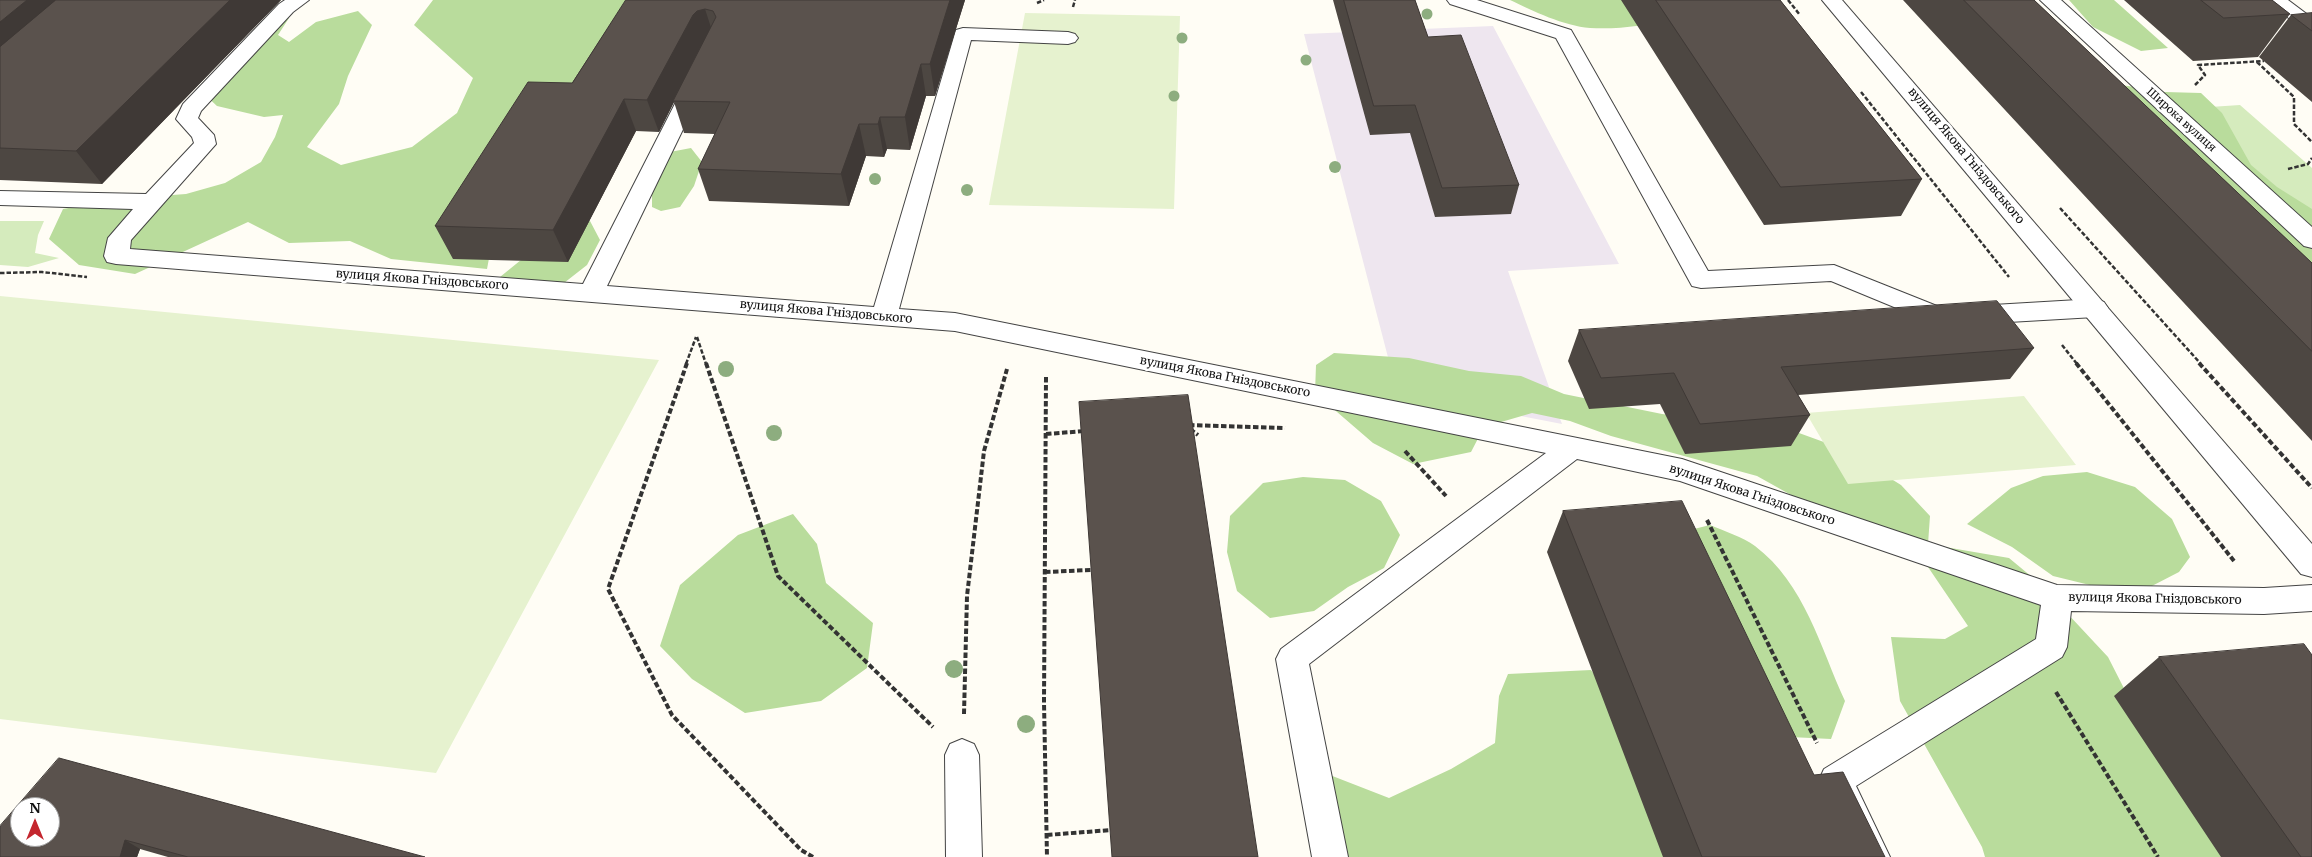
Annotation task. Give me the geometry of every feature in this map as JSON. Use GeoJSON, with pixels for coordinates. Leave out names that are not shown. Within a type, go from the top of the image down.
{"type":"FeatureCollection","features":[{"type":"Feature","properties":{"kind":"street"},"geometry":{"type":"LineString","coordinates":[[0,198],[153,202],[205,144],[203,135],[187,119],[191,109],[286,8],[299,0]]}},
{"type":"Feature","properties":{"kind":"street"},"geometry":{"type":"LineString","coordinates":[[1457,0],[1564,34],[1701,280],[1834,273],[1940,317],[2095,308]]}},
{"type":"Feature","properties":{"kind":"street","name":"вулиця Якова Гніздовського"},"geometry":{"type":"LineString","coordinates":[[1832,0],[2312,565]]}},
{"type":"Feature","properties":{"kind":"street","name":"Широка вулиця"},"geometry":{"type":"LineString","coordinates":[[2050,0],[2312,240]]}},
{"type":"Feature","properties":{"kind":"street"},"geometry":{"type":"LineString","coordinates":[[2276,0],[2312,27]]}},
{"type":"Feature","properties":{"kind":"street"},"geometry":{"type":"LineString","coordinates":[[884,317],[962,34],[1068,38]]}},
{"type":"Feature","properties":{"kind":"street"},"geometry":{"type":"LineString","coordinates":[[591,293],[705,66]]}},
{"type":"Feature","properties":{"kind":"street","name":"вулиця Якова Гніздовського"},"geometry":{"type":"LineString","coordinates":[[153,202],[120,238],[116,256],[955,322],[1682,470],[2057,598],[2264,601],[2312,598]]}},
{"type":"Feature","properties":{"kind":"street"},"geometry":{"type":"LineString","coordinates":[[1330,857],[1292,659],[1574,447]]}},
{"type":"Feature","properties":{"kind":"street"},"geometry":{"type":"LineString","coordinates":[[1872,857],[1836,780],[2051,647],[2057,598]]}},
{"type":"Feature","properties":{"kind":"street"},"geometry":{"type":"LineString","coordinates":[[962,755],[964,857]]}},
{"type":"Feature","properties":{"kind":"path"},"geometry":{"type":"LineString","coordinates":[[2192,87],[2204,75],[2198,65],[2264,61]]}},
{"type":"Feature","properties":{"kind":"path"},"geometry":{"type":"LineString","coordinates":[[2257,62],[2294,97],[2294,124],[2312,142]]}},
{"type":"Feature","properties":{"kind":"path"},"geometry":{"type":"LineString","coordinates":[[2060,207],[2312,488]]}},
{"type":"Feature","properties":{"kind":"path"},"geometry":{"type":"LineString","coordinates":[[0,273],[42,272],[91,277]]}},
{"type":"Feature","properties":{"kind":"path"},"geometry":{"type":"LineString","coordinates":[[686,335],[696,336]]}},
{"type":"Feature","properties":{"kind":"path"},"geometry":{"type":"LineString","coordinates":[[962,755],[967,596],[984,451],[1016,335]]}},
{"type":"Feature","properties":{"kind":"path"},"geometry":{"type":"LineString","coordinates":[[696,336],[778,576],[962,755]]}},
{"type":"Feature","properties":{"kind":"path"},"geometry":{"type":"LineString","coordinates":[[696,336],[608,589],[672,715],[801,850],[813,857]]}},
{"type":"Feature","properties":{"kind":"path"},"geometry":{"type":"LineString","coordinates":[[1046,341],[1044,702],[1047,857]]}},
{"type":"Feature","properties":{"kind":"path"},"geometry":{"type":"LineString","coordinates":[[1361,404],[1471,525]]}},
{"type":"Feature","properties":{"kind":"path"},"geometry":{"type":"LineString","coordinates":[[1186,425],[1291,428]]}},
{"type":"Feature","properties":{"kind":"path"},"geometry":{"type":"LineString","coordinates":[[1046,434],[1094,430]]}},
{"type":"Feature","properties":{"kind":"path"},"geometry":{"type":"LineString","coordinates":[[1682,470],[1836,780]]}},
{"type":"Feature","properties":{"kind":"path"},"geometry":{"type":"LineString","coordinates":[[1045,572],[1091,570]]}},
{"type":"Feature","properties":{"kind":"path"},"geometry":{"type":"LineString","coordinates":[[2034,657],[2158,857]]}},
{"type":"Feature","properties":{"kind":"path"},"geometry":{"type":"LineString","coordinates":[[1047,835],[1111,830]]}},
{"type":"Feature","properties":{"kind":"shaded area"},"geometry":{"type":"Polygon","coordinates":[[[1493,26],[1619,264],[1508,271],[1562,424],[1397,392],[1304,34],[1493,26]]]}},
{"type":"Feature","properties":{"kind":"green space"},"geometry":{"type":"Polygon","coordinates":[[[433,0],[640,0],[491,248],[487,269],[391,259],[350,241],[289,243],[248,222],[135,274],[79,265],[49,239],[63,209],[118,199],[186,194],[225,183],[261,162],[275,137],[283,115],[264,117],[217,106],[202,92],[288,6],[289,18],[278,35],[289,42],[316,22],[358,11],[372,25],[348,76],[339,104],[307,147],[341,165],[412,147],[457,113],[473,78],[414,25],[433,0]]]}},
{"type":"Feature","properties":{"kind":"green space"},"geometry":{"type":"Polygon","coordinates":[[[1510,0],[1745,0],[1688,16],[1649,24],[1629,27],[1590,28],[1580,27],[1549,17],[1510,0]]]}},
{"type":"Feature","properties":{"kind":"green space"},"geometry":{"type":"Polygon","coordinates":[[[2069,0],[2114,0],[2168,48],[2141,51],[2093,27],[2069,0]]]}},
{"type":"Feature","properties":{"kind":"green space"},"geometry":{"type":"Polygon","coordinates":[[[1025,13],[1180,16],[1174,209],[989,205],[1025,13]]]}},
{"type":"Feature","properties":{"kind":"green space"},"geometry":{"type":"Polygon","coordinates":[[[2103,82],[2165,92],[2201,93],[2222,113],[2251,165],[2277,187],[2312,209],[2312,287],[2103,82]]]}},
{"type":"Feature","properties":{"kind":"green space"},"geometry":{"type":"Polygon","coordinates":[[[2240,105],[2312,168],[2312,230],[2180,109],[2240,105]]]}},
{"type":"Feature","properties":{"kind":"green space"},"geometry":{"type":"Polygon","coordinates":[[[691,148],[702,162],[694,186],[680,207],[661,211],[652,207],[652,188],[670,152],[691,148]]]}},
{"type":"Feature","properties":{"kind":"green space"},"geometry":{"type":"Polygon","coordinates":[[[0,221],[44,221],[38,235],[35,253],[59,258],[28,267],[0,265],[0,221]]]}},
{"type":"Feature","properties":{"kind":"green space"},"geometry":{"type":"Polygon","coordinates":[[[590,221],[600,240],[587,265],[564,283],[512,289],[500,277],[564,225],[590,221]]]}},
{"type":"Feature","properties":{"kind":"green space"},"geometry":{"type":"Polygon","coordinates":[[[0,296],[659,360],[436,773],[0,719],[0,296]]]}},
{"type":"Feature","properties":{"kind":"green space"},"geometry":{"type":"Polygon","coordinates":[[[1334,353],[1409,358],[1469,371],[1521,376],[1564,394],[1662,414],[1788,429],[1843,449],[1901,485],[1930,516],[1928,544],[1809,505],[1757,476],[1611,436],[1570,421],[1532,413],[1484,427],[1471,452],[1413,464],[1373,443],[1315,393],[1316,365],[1334,353]]]}},
{"type":"Feature","properties":{"kind":"green space"},"geometry":{"type":"Polygon","coordinates":[[[2024,396],[2076,465],[1848,484],[1806,413],[2024,396]]]}},
{"type":"Feature","properties":{"kind":"green space"},"geometry":{"type":"Polygon","coordinates":[[[2087,472],[2135,487],[2172,519],[2190,557],[2179,572],[2148,588],[2102,588],[2053,576],[2012,547],[1967,524],[2011,488],[2043,476],[2087,472]]]}},
{"type":"Feature","properties":{"kind":"green space"},"geometry":{"type":"Polygon","coordinates":[[[1303,477],[1345,480],[1381,501],[1400,535],[1384,568],[1348,587],[1314,611],[1270,618],[1237,591],[1227,552],[1230,516],[1263,483],[1303,477]]]}},
{"type":"Feature","properties":{"kind":"green space"},"geometry":{"type":"Polygon","coordinates":[[[793,514],[817,544],[826,583],[873,623],[867,668],[821,701],[745,713],[692,679],[660,646],[680,585],[738,535],[793,514]]]}},
{"type":"Feature","properties":{"kind":"green space"},"geometry":{"type":"Polygon","coordinates":[[[1710,525],[1755,546],[1772,561],[1787,579],[1799,598],[1819,638],[1845,701],[1831,739],[1770,736],[1670,535],[1710,525]]]}},
{"type":"Feature","properties":{"kind":"green space"},"geometry":{"type":"Polygon","coordinates":[[[1945,547],[2009,558],[2038,582],[2108,657],[2134,708],[2222,857],[1985,857],[1982,847],[1900,701],[1891,637],[1945,639],[1968,626],[1928,567],[1945,547]]]}},
{"type":"Feature","properties":{"kind":"green space"},"geometry":{"type":"Polygon","coordinates":[[[1591,670],[1652,752],[1704,857],[1336,857],[1317,770],[1389,798],[1451,769],[1495,743],[1499,696],[1508,674],[1591,670]]]}},
{"type":"Feature","properties":{"kind":"building"},"geometry":{"type":"Polygon","coordinates":[[[0,0],[27,0],[0,22],[0,0]]]}},
{"type":"Feature","properties":{"kind":"building"},"geometry":{"type":"Polygon","coordinates":[[[56,0],[230,0],[76,151],[0,148],[0,47],[56,0]]]}},
{"type":"Feature","properties":{"kind":"building"},"geometry":{"type":"Polygon","coordinates":[[[626,0],[950,0],[930,64],[921,64],[905,117],[880,117],[878,124],[859,124],[841,174],[698,169],[730,102],[673,101],[716,17],[713,11],[705,9],[697,11],[693,15],[647,100],[624,99],[553,230],[435,226],[528,82],[572,83],[626,0]]]}},
{"type":"Feature","properties":{"kind":"building"},"geometry":{"type":"Polygon","coordinates":[[[1344,0],[1415,0],[1428,37],[1461,35],[1519,185],[1442,188],[1415,105],[1374,106],[1344,0]]]}},
{"type":"Feature","properties":{"kind":"building"},"geometry":{"type":"Polygon","coordinates":[[[1656,0],[1780,0],[1922,179],[1781,187],[1656,0]]]}},
{"type":"Feature","properties":{"kind":"building"},"geometry":{"type":"Polygon","coordinates":[[[1964,0],[2034,0],[2312,263],[2312,351],[1964,0]]]}},
{"type":"Feature","properties":{"kind":"building"},"geometry":{"type":"Polygon","coordinates":[[[2201,0],[2272,0],[2290,14],[2224,18],[2201,0]]]}},
{"type":"Feature","properties":{"kind":"building"},"geometry":{"type":"Polygon","coordinates":[[[2312,13],[2312,31],[2291,15],[2312,13]]]}},
{"type":"Feature","properties":{"kind":"building"},"geometry":{"type":"Polygon","coordinates":[[[1997,301],[2034,348],[1781,367],[1810,415],[1700,424],[1674,373],[1601,378],[1579,330],[1997,301]]]}},
{"type":"Feature","properties":{"kind":"building"},"geometry":{"type":"Polygon","coordinates":[[[1188,395],[1258,857],[1112,857],[1079,402],[1188,395]]]}},
{"type":"Feature","properties":{"kind":"building"},"geometry":{"type":"Polygon","coordinates":[[[1682,501],[1814,775],[1843,772],[1885,857],[1702,857],[1563,511],[1682,501]]]}},
{"type":"Feature","properties":{"kind":"building"},"geometry":{"type":"Polygon","coordinates":[[[2304,644],[2312,655],[2312,857],[2301,857],[2159,657],[2304,644]]]}},
{"type":"Feature","properties":{"kind":"building"},"geometry":{"type":"Polygon","coordinates":[[[59,758],[425,857],[188,857],[125,840],[120,857],[0,857],[0,826],[10,814],[10,847],[60,847],[60,797],[25,797],[59,758]]]}}]}
